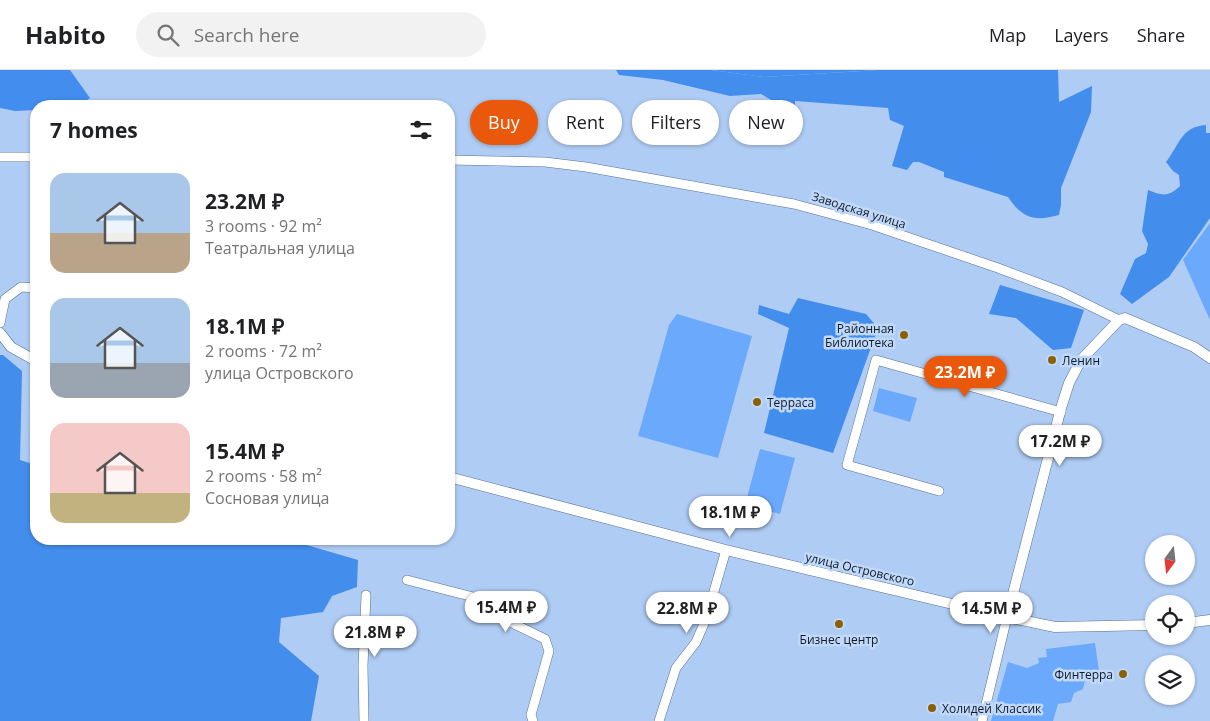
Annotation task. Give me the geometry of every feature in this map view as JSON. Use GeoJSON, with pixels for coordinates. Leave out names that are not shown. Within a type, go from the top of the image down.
{"type":"FeatureCollection","features":[{"type":"Feature","properties":{"kind":"street"},"geometry":{"type":"LineString","coordinates":[[0,157],[30,157]]}},
{"type":"Feature","properties":{"kind":"street","name":"Заводская улица"},"geometry":{"type":"LineString","coordinates":[[455,160],[545,162],[586,166],[785,202],[848,217],[1062,292],[1118,320],[1124,318],[1166,334],[1210,358]]}},
{"type":"Feature","properties":{"kind":"street"},"geometry":{"type":"LineString","coordinates":[[0,323],[5,299],[20,287],[30,288]]}},
{"type":"Feature","properties":{"kind":"street"},"geometry":{"type":"LineString","coordinates":[[982,721],[1007,617],[1069,383],[1081,360],[1118,320]]}},
{"type":"Feature","properties":{"kind":"street"},"geometry":{"type":"LineString","coordinates":[[0,333],[10,347],[30,358]]}},
{"type":"Feature","properties":{"kind":"street"},"geometry":{"type":"LineString","coordinates":[[939,492],[848,465],[876,360],[1061,412]]}},
{"type":"Feature","properties":{"kind":"street","name":"улица Островского"},"geometry":{"type":"LineString","coordinates":[[455,479],[726,550],[1007,617],[1055,627],[1145,625]]}},
{"type":"Feature","properties":{"kind":"street"},"geometry":{"type":"LineString","coordinates":[[659,721],[676,668],[696,642],[702,627],[726,550]]}},
{"type":"Feature","properties":{"kind":"street"},"geometry":{"type":"LineString","coordinates":[[407,580],[485,600],[502,618],[545,639],[549,651],[531,715],[533,721]]}},
{"type":"Feature","properties":{"kind":"street"},"geometry":{"type":"LineString","coordinates":[[364,721],[363,666],[366,595]]}},
{"type":"Feature","properties":{"kind":"street"},"geometry":{"type":"LineString","coordinates":[[1195,622],[1210,620]]}},
{"type":"Feature","properties":{"kind":"shaded area"},"geometry":{"type":"Polygon","coordinates":[[[0,70],[70,70],[90,98],[87,100],[30,100],[30,110],[15,111],[0,108],[0,70]]]}},
{"type":"Feature","properties":{"kind":"shaded area"},"geometry":{"type":"Polygon","coordinates":[[[616,70],[711,70],[764,77],[878,70],[1058,70],[1059,102],[1092,86],[1091,112],[1061,188],[1059,215],[1036,218],[1018,210],[1008,197],[944,177],[944,172],[919,162],[913,162],[907,170],[892,166],[904,126],[890,120],[888,108],[803,102],[803,100],[771,100],[761,94],[730,96],[663,80],[619,75],[616,70]]]}},
{"type":"Feature","properties":{"kind":"shaded area"},"geometry":{"type":"Polygon","coordinates":[[[711,70],[878,70],[764,77],[711,70]]]}},
{"type":"Feature","properties":{"kind":"shaded area"},"geometry":{"type":"Polygon","coordinates":[[[1206,125],[1206,133],[1210,133],[1210,218],[1169,277],[1132,304],[1120,294],[1135,259],[1146,253],[1148,244],[1142,231],[1148,190],[1169,194],[1180,186],[1179,175],[1166,162],[1186,133],[1198,126],[1206,125]]]}},
{"type":"Feature","properties":{"kind":"shaded area"},"geometry":{"type":"Polygon","coordinates":[[[982,143],[999,143],[1003,146],[1004,160],[996,166],[992,174],[985,177],[965,170],[961,160],[965,152],[982,143]]]}},
{"type":"Feature","properties":{"kind":"shaded area"},"geometry":{"type":"Polygon","coordinates":[[[1210,223],[1210,320],[1183,260],[1210,223]]]}},
{"type":"Feature","properties":{"kind":"shaded area"},"geometry":{"type":"Polygon","coordinates":[[[1000,285],[1084,310],[1071,348],[1053,350],[1016,318],[989,314],[1000,285]]]}},
{"type":"Feature","properties":{"kind":"shaded area"},"geometry":{"type":"Polygon","coordinates":[[[798,298],[866,314],[878,328],[833,453],[764,433],[789,328],[758,314],[759,305],[789,314],[798,298]]]}},
{"type":"Feature","properties":{"kind":"shaded area"},"geometry":{"type":"Polygon","coordinates":[[[677,314],[752,336],[718,458],[638,436],[669,325],[677,314]]]}},
{"type":"Feature","properties":{"kind":"shaded area"},"geometry":{"type":"Polygon","coordinates":[[[0,355],[3,355],[22,371],[20,460],[30,463],[30,545],[307,545],[358,560],[357,587],[332,596],[323,612],[281,618],[279,642],[319,676],[311,721],[0,721],[0,355]]]}},
{"type":"Feature","properties":{"kind":"shaded area"},"geometry":{"type":"Polygon","coordinates":[[[879,388],[917,398],[910,422],[873,411],[879,388]]]}},
{"type":"Feature","properties":{"kind":"shaded area"},"geometry":{"type":"Polygon","coordinates":[[[760,449],[795,458],[780,514],[745,505],[760,449]]]}},
{"type":"Feature","properties":{"kind":"shaded area"},"geometry":{"type":"Polygon","coordinates":[[[1095,643],[1100,678],[1085,680],[1083,689],[1074,693],[1071,702],[1058,704],[1053,721],[991,721],[1008,662],[1027,668],[1039,663],[1038,658],[1047,657],[1046,649],[1095,643]]]}},
{"type":"Feature","properties":{"kind":"place","name":"Районная Библиотека"},"geometry":{"type":"Point","coordinates":[904,335]}},
{"type":"Feature","properties":{"kind":"place","name":"Ленин"},"geometry":{"type":"Point","coordinates":[1052,360]}},
{"type":"Feature","properties":{"kind":"place","name":"Терраса"},"geometry":{"type":"Point","coordinates":[757,402]}},
{"type":"Feature","properties":{"kind":"place","name":"Бизнес центр"},"geometry":{"type":"Point","coordinates":[839,624]}},
{"type":"Feature","properties":{"kind":"place","name":"Финтерра"},"geometry":{"type":"Point","coordinates":[1123,674]}},
{"type":"Feature","properties":{"kind":"place","name":"Холидей Классик"},"geometry":{"type":"Point","coordinates":[932,708]}}]}
